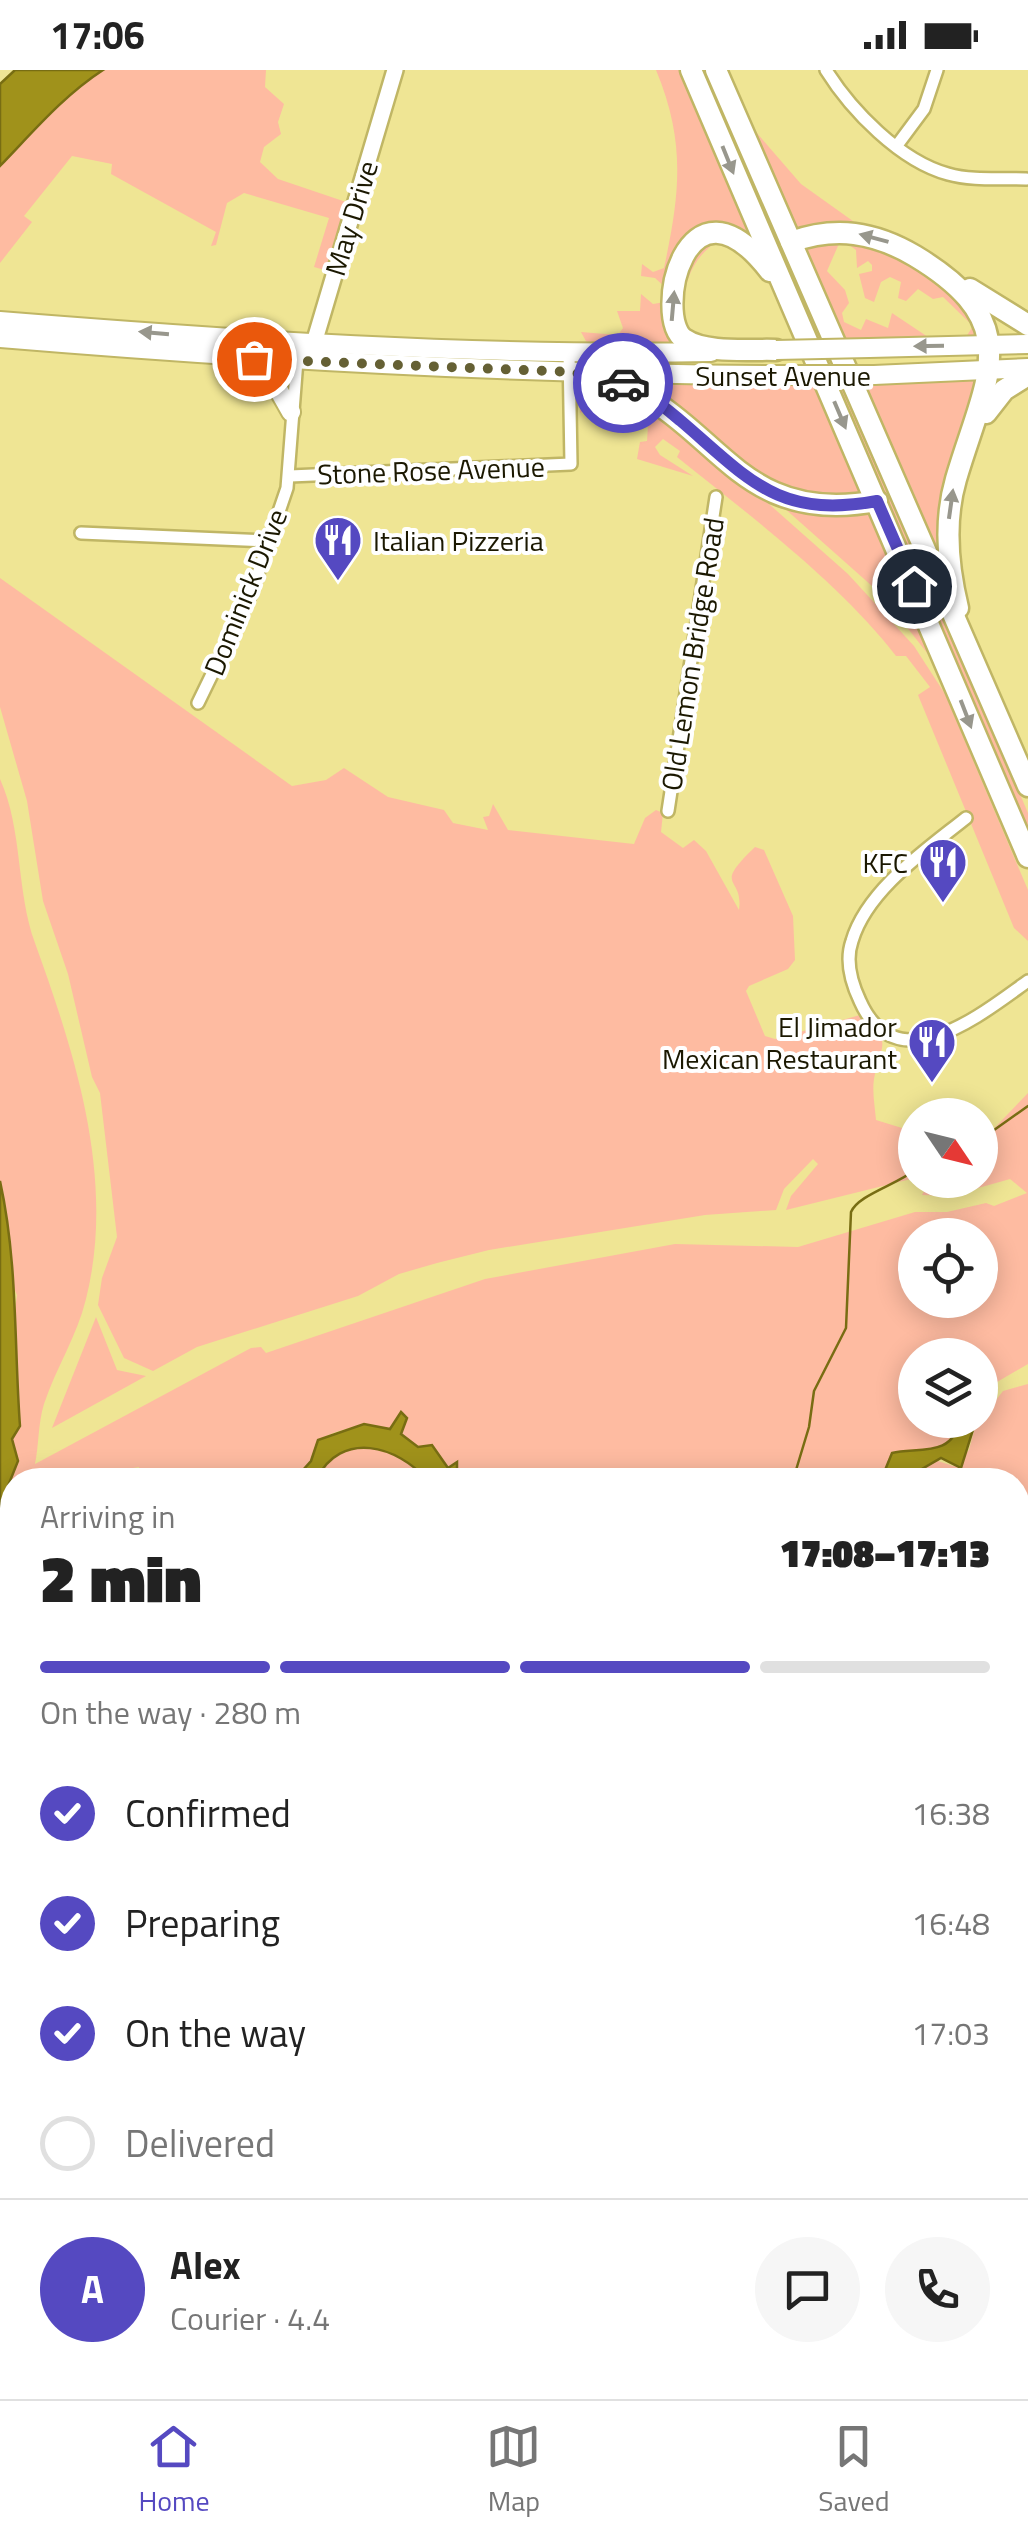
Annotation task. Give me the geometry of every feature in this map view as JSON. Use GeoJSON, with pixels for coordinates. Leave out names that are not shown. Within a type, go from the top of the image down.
{"type":"FeatureCollection","features":[{"type":"Feature","properties":{"kind":"highway"},"geometry":{"type":"LineString","coordinates":[[690,70],[1028,857]]}},
{"type":"Feature","properties":{"kind":"highway"},"geometry":{"type":"LineString","coordinates":[[716,70],[1028,786]]}},
{"type":"Feature","properties":{"kind":"highway"},"geometry":{"type":"LineString","coordinates":[[776,350],[696,345],[674,331],[670,320],[673,293],[694,242],[713,230],[742,240],[777,281],[801,325]]}},
{"type":"Feature","properties":{"kind":"highway"},"geometry":{"type":"LineString","coordinates":[[790,242],[827,232],[884,239],[1028,325]]}},
{"type":"Feature","properties":{"kind":"highway"},"geometry":{"type":"LineString","coordinates":[[925,262],[975,303],[986,324],[990,345],[991,370],[951,498],[949,539],[955,595],[974,668]]}},
{"type":"Feature","properties":{"kind":"highway"},"geometry":{"type":"LineString","coordinates":[[970,440],[996,398],[1028,372]]}},
{"type":"Feature","properties":{"kind":"highway"},"geometry":{"type":"LineString","coordinates":[[592,375],[648,395],[771,495],[823,506],[877,501]]}},
{"type":"Feature","properties":{"kind":"main road","name":"May Drive"},"geometry":{"type":"LineString","coordinates":[[297,360],[314,343],[395,70]]}},
{"type":"Feature","properties":{"kind":"main road","name":"Sunset Avenue"},"geometry":{"type":"LineString","coordinates":[[0,320],[314,343],[570,352],[1028,344]]}},
{"type":"Feature","properties":{"kind":"main road","name":"Sunset Avenue"},"geometry":{"type":"LineString","coordinates":[[0,338],[232,358],[592,375],[1028,372]]}},
{"type":"Feature","properties":{"kind":"main road"},"geometry":{"type":"LineString","coordinates":[[232,358],[274,382],[291,412]]}},
{"type":"Feature","properties":{"kind":"street"},"geometry":{"type":"LineString","coordinates":[[826,70],[848,106],[898,144],[948,174],[1027,179]]}},
{"type":"Feature","properties":{"kind":"street"},"geometry":{"type":"LineString","coordinates":[[898,144],[924,109],[937,70]]}},
{"type":"Feature","properties":{"kind":"street"},"geometry":{"type":"LineString","coordinates":[[570,352],[570,372]]}},
{"type":"Feature","properties":{"kind":"street","name":"Dominick Drive"},"geometry":{"type":"LineString","coordinates":[[198,703],[251,594],[290,476],[297,360]]}},
{"type":"Feature","properties":{"kind":"street","name":"Stone Rose Avenue"},"geometry":{"type":"LineString","coordinates":[[290,476],[571,464],[570,372]]}},
{"type":"Feature","properties":{"kind":"street","name":"Old Lemon Bridge Road"},"geometry":{"type":"LineString","coordinates":[[668,811],[716,497]]}},
{"type":"Feature","properties":{"kind":"street"},"geometry":{"type":"LineString","coordinates":[[81,532],[270,541]]}},
{"type":"Feature","properties":{"kind":"street"},"geometry":{"type":"LineString","coordinates":[[966,818],[894,880],[863,916],[849,953],[854,988],[862,1007],[881,1027],[916,1038],[953,1033],[1028,981]]}},
{"type":"Feature","properties":{"kind":"shaded area"},"geometry":{"type":"Polygon","coordinates":[[[15,70],[103,70],[62,103],[0,166],[0,84],[15,70]]]}},
{"type":"Feature","properties":{"kind":"shaded area"},"geometry":{"type":"Polygon","coordinates":[[[103,70],[266,70],[265,87],[284,104],[278,122],[281,134],[264,147],[260,162],[278,179],[349,203],[328,271],[314,267],[329,218],[244,193],[227,203],[216,245],[211,246],[216,232],[111,174],[112,164],[72,156],[24,216],[32,222],[0,263],[0,166],[62,103],[103,70]]]}},
{"type":"Feature","properties":{"kind":"shaded area"},"geometry":{"type":"Polygon","coordinates":[[[656,70],[683,70],[757,243],[722,238],[698,259],[684,299],[689,345],[587,343],[581,332],[618,335],[623,328],[617,311],[640,311],[641,294],[653,304],[665,302],[666,288],[655,278],[641,276],[642,264],[653,272],[664,268],[676,192],[676,145],[656,70]]]}},
{"type":"Feature","properties":{"kind":"shaded area"},"geometry":{"type":"Polygon","coordinates":[[[697,70],[708,70],[828,345],[815,347],[697,70]]]}},
{"type":"Feature","properties":{"kind":"shaded area"},"geometry":{"type":"Polygon","coordinates":[[[750,125],[801,184],[972,306],[978,337],[966,337],[973,326],[943,297],[933,299],[918,289],[906,301],[898,298],[901,282],[890,277],[881,282],[874,302],[865,298],[859,274],[872,271],[872,265],[868,261],[857,268],[856,250],[841,239],[827,271],[845,290],[849,303],[842,313],[844,322],[861,330],[866,319],[888,328],[892,313],[931,339],[841,345],[750,125]]]}},
{"type":"Feature","properties":{"kind":"shaded area"},"geometry":{"type":"Polygon","coordinates":[[[984,374],[945,575],[857,383],[984,374]]]}},
{"type":"Feature","properties":{"kind":"shaded area"},"geometry":{"type":"Polygon","coordinates":[[[586,382],[609,382],[690,434],[848,574],[914,646],[945,694],[1028,890],[1028,941],[1014,928],[918,695],[930,687],[906,656],[896,656],[821,576],[677,457],[680,451],[663,439],[655,447],[660,455],[693,476],[637,459],[640,442],[647,441],[648,426],[636,428],[641,416],[631,405],[596,403],[580,413],[581,388],[586,382]]]}},
{"type":"Feature","properties":{"kind":"shaded area"},"geometry":{"type":"Polygon","coordinates":[[[659,383],[819,385],[938,667],[881,594],[667,404],[659,383]]]}},
{"type":"Feature","properties":{"kind":"shaded area"},"geometry":{"type":"Polygon","coordinates":[[[844,384],[1028,813],[1028,834],[831,385],[844,384]]]}},
{"type":"Feature","properties":{"kind":"shaded area"},"geometry":{"type":"Polygon","coordinates":[[[0,578],[292,786],[326,780],[344,768],[388,797],[444,810],[453,823],[488,830],[483,817],[489,816],[493,804],[508,830],[634,844],[645,818],[656,810],[663,813],[661,832],[683,848],[694,840],[706,851],[739,910],[732,876],[755,847],[764,850],[793,916],[795,960],[788,969],[749,986],[746,991],[765,1036],[775,1039],[860,1015],[878,1032],[882,1044],[873,1084],[876,1120],[898,1127],[898,1182],[786,1210],[791,1196],[818,1164],[813,1159],[784,1189],[776,1210],[705,1215],[489,1250],[399,1274],[358,1296],[197,1347],[153,1371],[124,1358],[98,1305],[102,1278],[117,1237],[100,1093],[92,1077],[68,974],[43,901],[27,801],[0,707],[0,578]]]}},
{"type":"Feature","properties":{"kind":"shaded area"},"geometry":{"type":"Polygon","coordinates":[[[0,779],[12,819],[29,923],[77,1073],[94,1163],[94,1254],[86,1299],[44,1404],[35,1464],[251,1348],[261,1347],[266,1353],[485,1279],[675,1244],[798,1247],[915,1212],[947,1212],[986,1203],[994,1206],[1027,1193],[1010,1179],[998,1182],[998,1124],[1028,1093],[1028,1364],[998,1381],[998,1338],[898,1338],[898,1438],[951,1438],[933,1450],[890,1458],[886,1468],[447,1468],[432,1445],[418,1447],[401,1434],[397,1422],[390,1429],[353,1428],[318,1440],[305,1468],[15,1468],[18,1461],[12,1439],[20,1426],[13,1324],[17,1295],[10,1280],[0,1181],[0,779]]]}},
{"type":"Feature","properties":{"kind":"shaded area"},"geometry":{"type":"Polygon","coordinates":[[[0,1181],[13,1273],[20,1426],[12,1439],[18,1461],[15,1468],[0,1468],[0,1181]]]}},
{"type":"Feature","properties":{"kind":"shaded area"},"geometry":{"type":"Polygon","coordinates":[[[96,1317],[117,1370],[146,1376],[52,1428],[96,1317]]]}},
{"type":"Feature","properties":{"kind":"shaded area"},"geometry":{"type":"Polygon","coordinates":[[[1028,1384],[1028,1468],[923,1468],[935,1460],[953,1466],[969,1450],[972,1438],[998,1438],[998,1398],[1003,1391],[1028,1384]]]}},
{"type":"Feature","properties":{"kind":"shaded area"},"geometry":{"type":"Polygon","coordinates":[[[401,1412],[407,1418],[401,1434],[418,1447],[432,1445],[448,1468],[415,1468],[401,1458],[370,1448],[340,1454],[324,1468],[305,1468],[318,1440],[364,1424],[390,1429],[401,1412]]]}},
{"type":"Feature","properties":{"kind":"shaded area"},"geometry":{"type":"Polygon","coordinates":[[[970,1438],[961,1468],[941,1458],[924,1468],[886,1468],[892,1453],[942,1446],[950,1440],[970,1438]]]}},
{"type":"Feature","properties":{"kind":"shaded area"},"geometry":{"type":"Polygon","coordinates":[[[363,1445],[405,1457],[416,1468],[324,1468],[349,1449],[363,1445]]]}},
{"type":"Feature","properties":{"kind":"waterway"},"geometry":{"type":"LineString","coordinates":[[998,1127],[1028,1106]]}},
{"type":"Feature","properties":{"kind":"waterway"},"geometry":{"type":"LineString","coordinates":[[797,1468],[809,1427],[814,1391],[846,1328],[851,1212],[861,1200],[898,1180]]}},
{"type":"Feature","properties":{"kind":"way so far"},"geometry":{"type":"LineString","coordinates":[[254,359],[570,372],[623,383]]}},
{"type":"Feature","properties":{"kind":"place","name":"Italian Pizzeria"},"geometry":{"type":"Point","coordinates":[338,582]}},
{"type":"Feature","properties":{"kind":"place","name":"KFC"},"geometry":{"type":"Point","coordinates":[943,904]}},
{"type":"Feature","properties":{"kind":"place","name":"El Jimador Mexican Restaurant"},"geometry":{"type":"Point","coordinates":[932,1084]}},
{"type":"Feature","properties":{"kind":"route"},"geometry":{"type":"LineString","coordinates":[[623,383],[662,405],[771,495],[823,506],[877,501],[914,586]]}}]}
